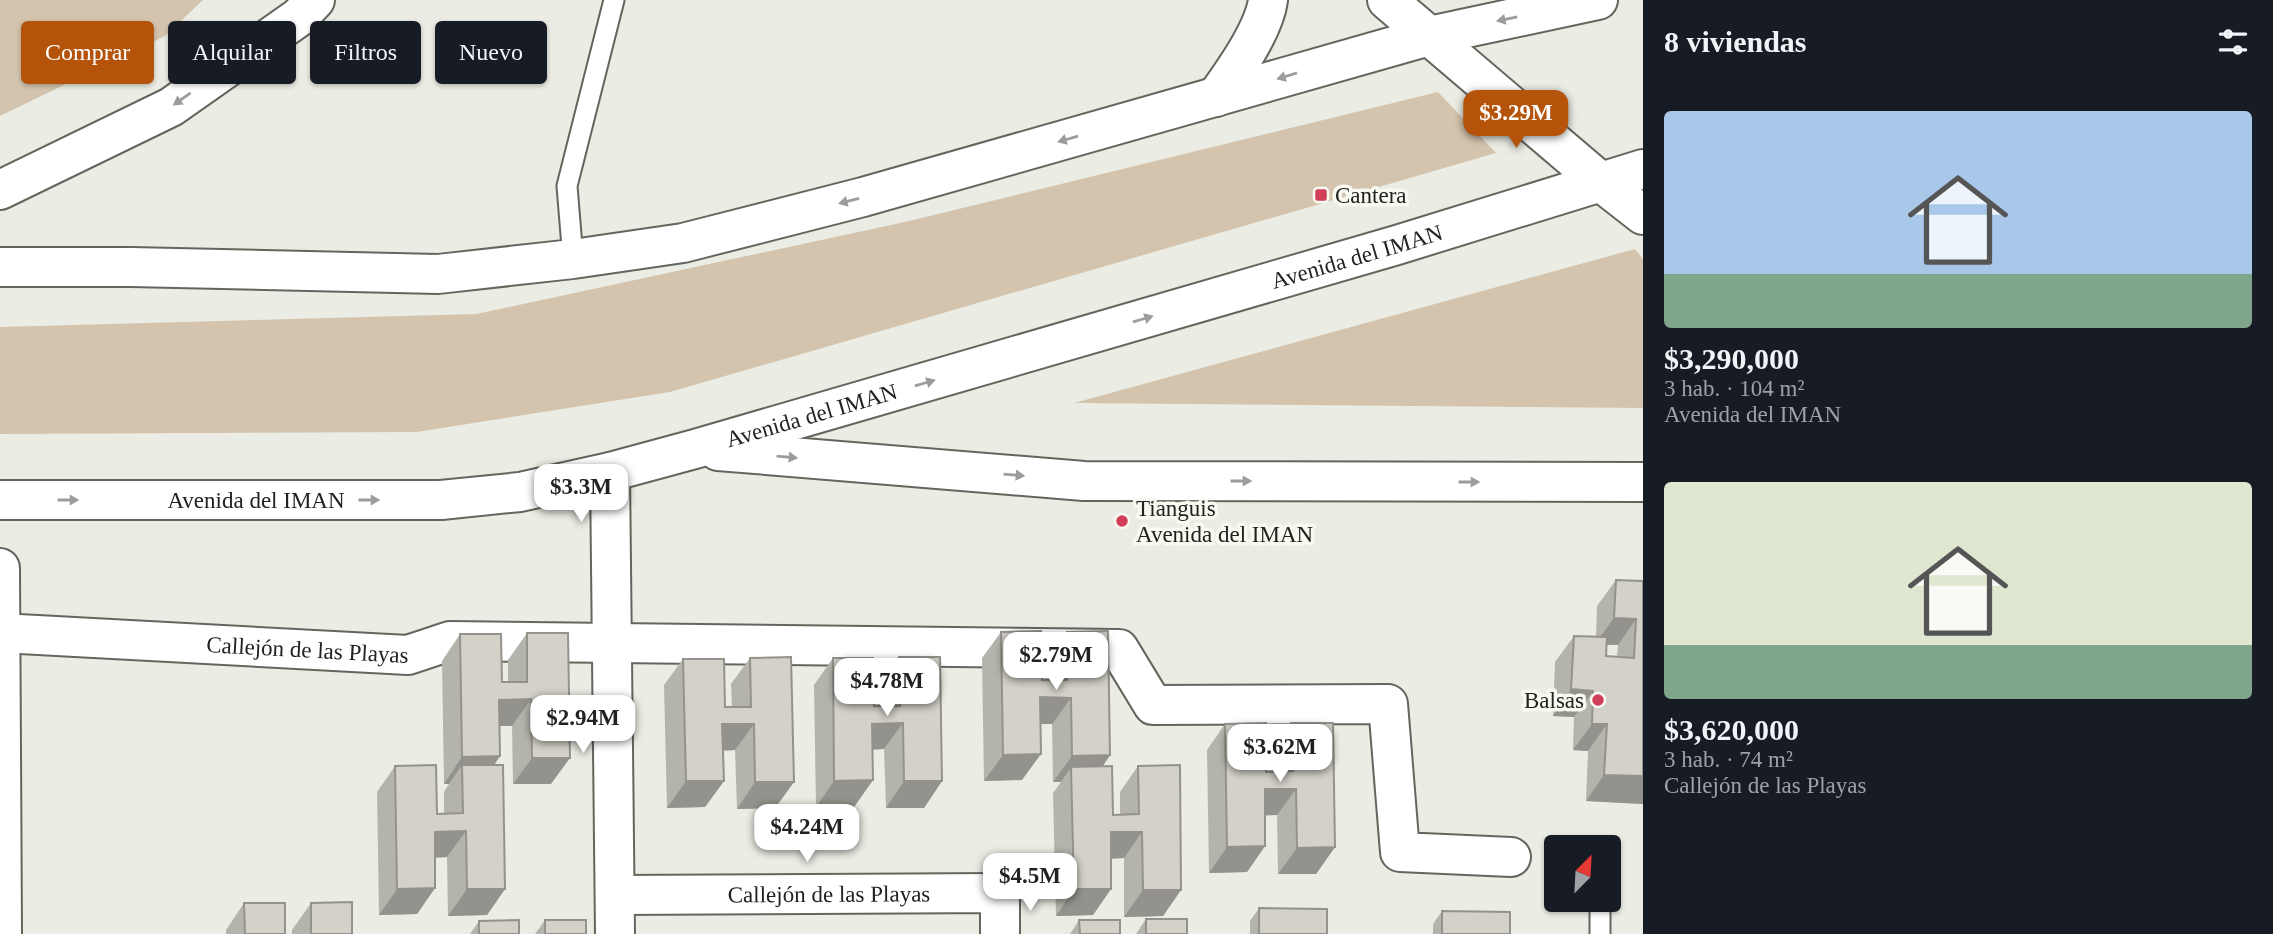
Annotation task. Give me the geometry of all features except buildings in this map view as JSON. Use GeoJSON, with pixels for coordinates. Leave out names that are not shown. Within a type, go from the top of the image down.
{"type":"FeatureCollection","features":[{"type":"Feature","properties":{"kind":"main road"},"geometry":{"type":"LineString","coordinates":[[0,190],[171,107],[299,17],[315,0]]}},
{"type":"Feature","properties":{"kind":"main road"},"geometry":{"type":"LineString","coordinates":[[1216,97],[1267,12],[1268,0]]}},
{"type":"Feature","properties":{"kind":"main road"},"geometry":{"type":"LineString","coordinates":[[1387,0],[1643,215]]}},
{"type":"Feature","properties":{"kind":"main road"},"geometry":{"type":"LineString","coordinates":[[0,267],[145,267],[439,274],[573,260],[683,243],[863,197],[1429,36],[1598,0]]}},
{"type":"Feature","properties":{"kind":"main road","name":"Avenida del IMAN"},"geometry":{"type":"LineString","coordinates":[[0,500],[442,500],[520,492],[695,449],[1397,245],[1643,169]]}},
{"type":"Feature","properties":{"kind":"main road"},"geometry":{"type":"LineString","coordinates":[[695,449],[1084,481],[1643,482]]}},
{"type":"Feature","properties":{"kind":"main road"},"geometry":{"type":"LineString","coordinates":[[610,472],[615,934]]}},
{"type":"Feature","properties":{"kind":"main road"},"geometry":{"type":"LineString","coordinates":[[0,568],[2,934]]}},
{"type":"Feature","properties":{"kind":"main road","name":"Callejón de las Playas"},"geometry":{"type":"LineString","coordinates":[[0,633],[408,655],[450,641],[1119,649],[1153,705],[1388,704],[1400,852],[1511,857]]}},
{"type":"Feature","properties":{"kind":"main road","name":"Callejón de las Playas"},"geometry":{"type":"LineString","coordinates":[[615,895],[1000,893],[1000,934]]}},
{"type":"Feature","properties":{"kind":"lane"},"geometry":{"type":"LineString","coordinates":[[573,260],[568,186],[614,0]]}},
{"type":"Feature","properties":{"kind":"lane"},"geometry":{"type":"LineString","coordinates":[[1600,912],[1600,934]]}},
{"type":"Feature","properties":{"kind":"shaded area"},"geometry":{"type":"Polygon","coordinates":[[[0,0],[203,0],[181,21],[168,21],[168,33],[154,41],[154,21],[21,21],[21,84],[66,84],[0,116],[0,0]]]}},
{"type":"Feature","properties":{"kind":"shaded area"},"geometry":{"type":"Polygon","coordinates":[[[1438,92],[1496,153],[670,392],[417,432],[0,434],[0,327],[476,314],[905,222],[1438,92]]]}},
{"type":"Feature","properties":{"kind":"shaded area"},"geometry":{"type":"Polygon","coordinates":[[[1635,249],[1643,259],[1643,408],[1074,403],[1635,249]]]}},
{"type":"Feature","properties":{"kind":"place","name":"Cantera"},"geometry":{"type":"Point","coordinates":[1321,195]}},
{"type":"Feature","properties":{"kind":"place","name":"Tianguis Avenida del IMAN"},"geometry":{"type":"Point","coordinates":[1122,521]}},
{"type":"Feature","properties":{"kind":"place","name":"Balsas"},"geometry":{"type":"Point","coordinates":[1598,700]}}]}
